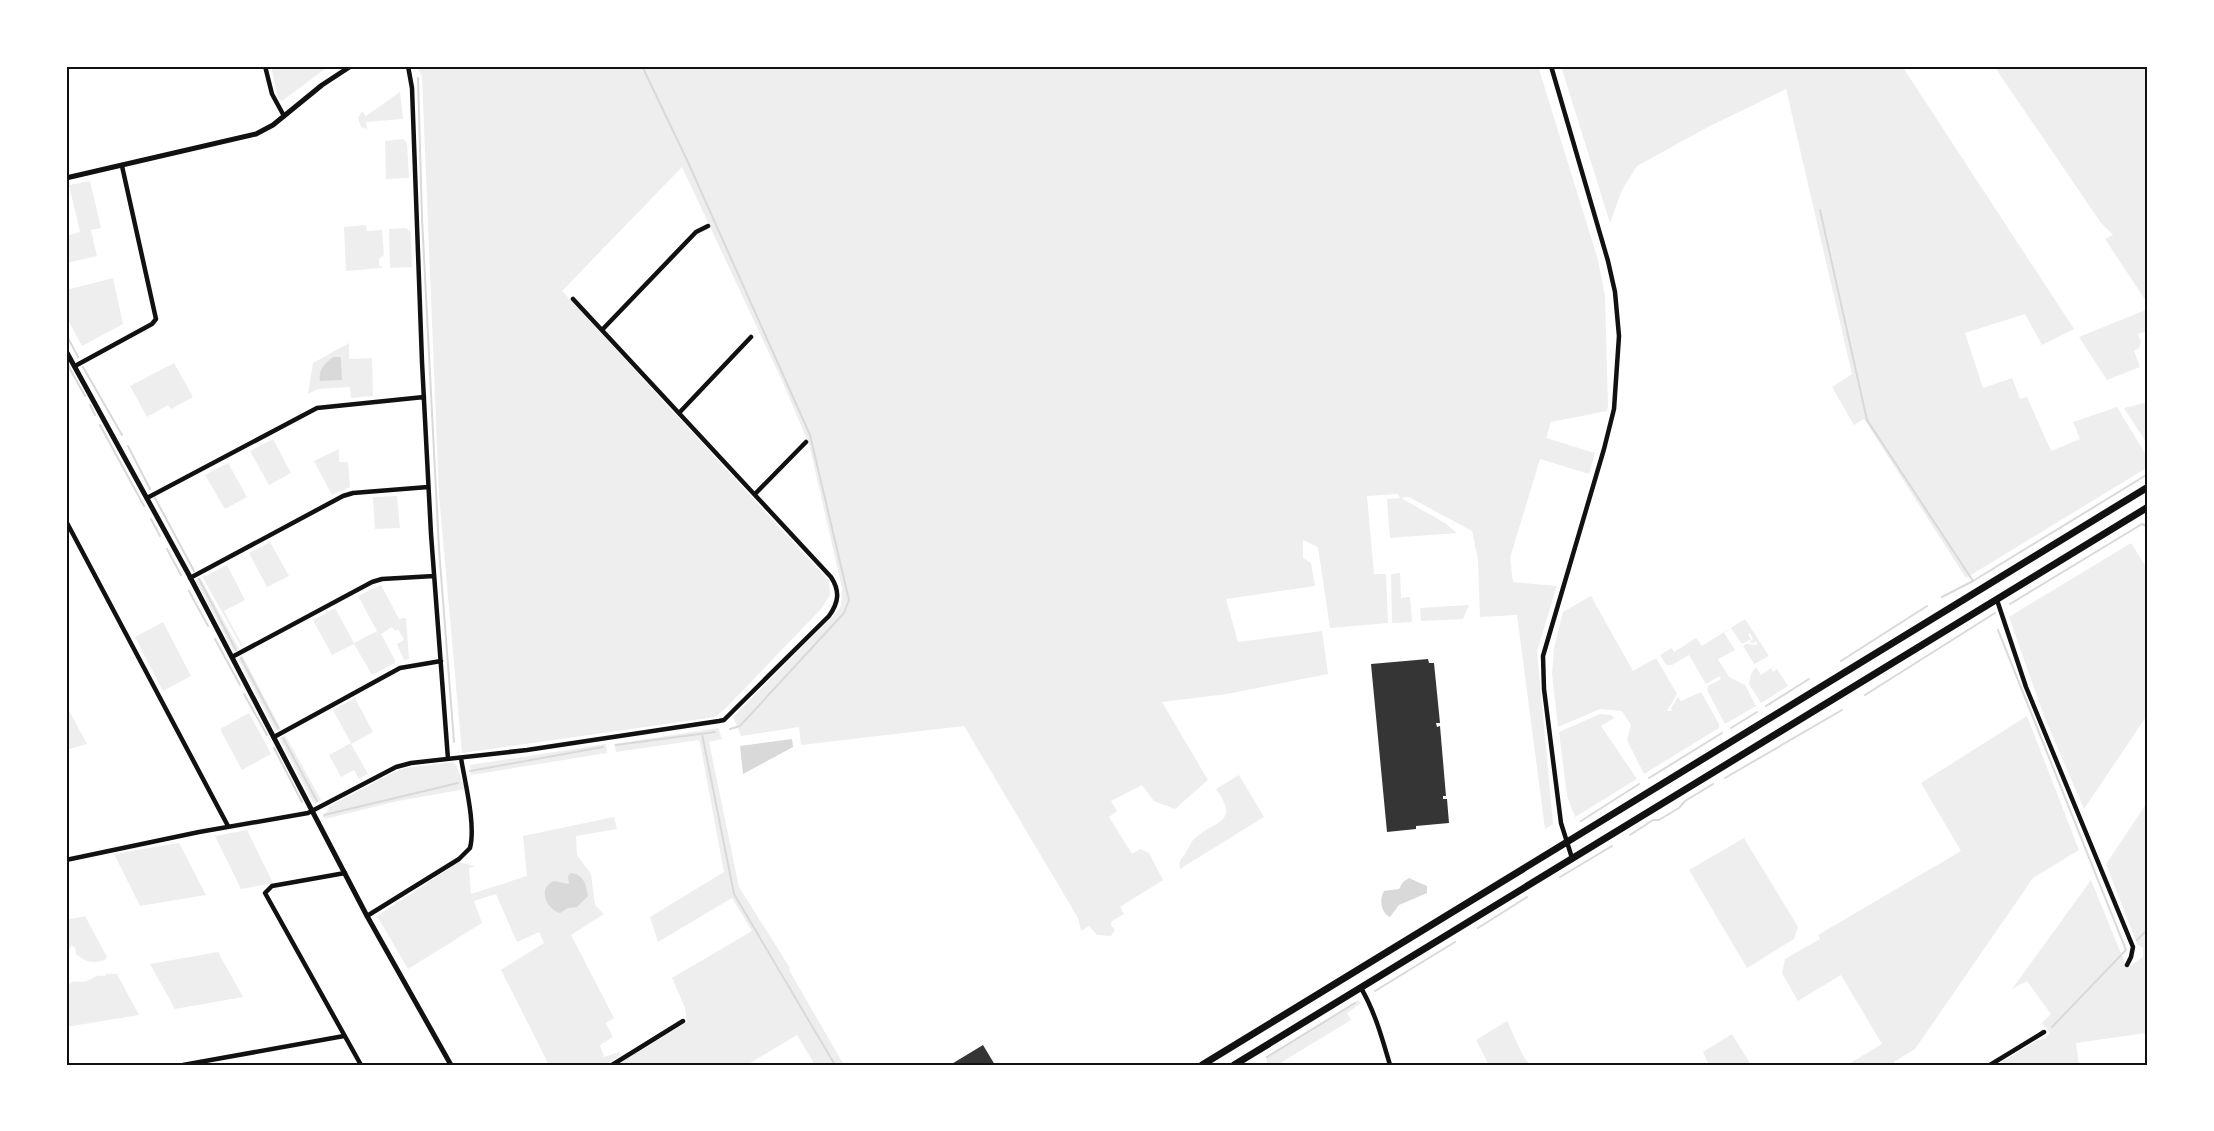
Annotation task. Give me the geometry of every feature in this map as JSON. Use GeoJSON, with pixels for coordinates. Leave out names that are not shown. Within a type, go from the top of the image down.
{"type":"FeatureCollection","features":[{"type":"Feature","properties":{"kind":"main road"},"geometry":{"type":"LineString","coordinates":[[1202,1065],[2148,487]]}},
{"type":"Feature","properties":{"kind":"main road"},"geometry":{"type":"LineString","coordinates":[[1234,1065],[2148,507]]}},
{"type":"Feature","properties":{"kind":"street"},"geometry":{"type":"LineString","coordinates":[[265,66],[272,94],[284,116]]}},
{"type":"Feature","properties":{"kind":"street"},"geometry":{"type":"LineString","coordinates":[[66,178],[250,137],[267,129],[322,85],[351,66]]}},
{"type":"Feature","properties":{"kind":"street"},"geometry":{"type":"LineString","coordinates":[[408,66],[412,88],[424,397],[434,576],[448,759]]}},
{"type":"Feature","properties":{"kind":"street"},"geometry":{"type":"LineString","coordinates":[[1551,66],[1608,261],[1615,292],[1619,336],[1612,420],[1542,666],[1561,824],[1572,858]]}},
{"type":"Feature","properties":{"kind":"street"},"geometry":{"type":"LineString","coordinates":[[75,366],[152,324],[156,319],[122,166]]}},
{"type":"Feature","properties":{"kind":"street"},"geometry":{"type":"LineString","coordinates":[[602,330],[696,232],[708,225]]}},
{"type":"Feature","properties":{"kind":"street"},"geometry":{"type":"LineString","coordinates":[[66,860],[228,826],[313,811],[396,767],[411,763],[651,732],[724,720],[829,616],[837,600],[836,585],[831,577],[573,299]]}},
{"type":"Feature","properties":{"kind":"street"},"geometry":{"type":"LineString","coordinates":[[679,413],[751,337]]}},
{"type":"Feature","properties":{"kind":"street"},"geometry":{"type":"LineString","coordinates":[[66,351],[190,578],[368,916],[451,1065]]}},
{"type":"Feature","properties":{"kind":"street"},"geometry":{"type":"LineString","coordinates":[[147,498],[317,408],[424,397]]}},
{"type":"Feature","properties":{"kind":"street"},"geometry":{"type":"LineString","coordinates":[[755,494],[806,442]]}},
{"type":"Feature","properties":{"kind":"street"},"geometry":{"type":"LineString","coordinates":[[190,578],[345,495],[429,488]]}},
{"type":"Feature","properties":{"kind":"street"},"geometry":{"type":"LineString","coordinates":[[66,521],[228,826]]}},
{"type":"Feature","properties":{"kind":"street"},"geometry":{"type":"LineString","coordinates":[[232,657],[372,582],[382,579],[434,576]]}},
{"type":"Feature","properties":{"kind":"street"},"geometry":{"type":"LineString","coordinates":[[1997,600],[2026,687],[2133,947],[2127,964]]}},
{"type":"Feature","properties":{"kind":"street"},"geometry":{"type":"LineString","coordinates":[[274,737],[400,668],[441,661]]}},
{"type":"Feature","properties":{"kind":"street"},"geometry":{"type":"LineString","coordinates":[[368,916],[459,859],[470,848],[468,795],[461,758]]}},
{"type":"Feature","properties":{"kind":"street"},"geometry":{"type":"LineString","coordinates":[[345,873],[272,886],[265,893],[361,1065]]}},
{"type":"Feature","properties":{"kind":"street"},"geometry":{"type":"LineString","coordinates":[[1361,988],[1380,1029],[1390,1065]]}},
{"type":"Feature","properties":{"kind":"street"},"geometry":{"type":"LineString","coordinates":[[612,1065],[683,1021]]}},
{"type":"Feature","properties":{"kind":"street"},"geometry":{"type":"LineString","coordinates":[[1990,1065],[2044,1032]]}},
{"type":"Feature","properties":{"kind":"street"},"geometry":{"type":"LineString","coordinates":[[183,1065],[344,1036]]}},
{"type":"Feature","properties":{"kind":"shaded area"},"geometry":{"type":"Polygon","coordinates":[[[271,66],[329,66],[282,101],[278,98],[271,66]]]}},
{"type":"Feature","properties":{"kind":"shaded area"},"geometry":{"type":"Polygon","coordinates":[[[417,66],[1538,66],[1598,260],[1605,296],[1608,406],[1607,411],[1551,422],[1546,438],[1595,453],[1589,474],[1540,459],[1510,558],[1513,582],[1557,586],[1537,651],[1553,824],[1545,829],[1517,615],[1480,617],[1478,560],[1472,531],[1409,497],[1401,498],[1445,523],[1457,533],[1390,538],[1387,499],[1400,498],[1398,494],[1367,496],[1374,574],[1386,574],[1388,623],[1330,628],[1318,547],[1303,540],[1303,558],[1311,563],[1315,586],[1226,599],[1238,642],[1322,631],[1328,674],[1227,694],[1162,702],[1208,780],[1175,809],[1154,801],[1142,785],[1111,801],[1117,811],[1109,817],[1132,854],[1140,849],[1149,853],[1163,880],[1120,907],[1124,914],[1112,921],[1111,925],[1115,930],[1111,936],[1097,935],[1089,926],[1081,931],[1078,918],[964,726],[801,745],[799,727],[741,736],[733,717],[836,613],[841,606],[842,588],[809,444],[784,385],[682,167],[562,291],[829,581],[830,595],[821,609],[715,717],[462,753],[439,495],[422,77],[417,66]]]}},
{"type":"Feature","properties":{"kind":"shaded area"},"geometry":{"type":"Polygon","coordinates":[[[1561,66],[1902,66],[2074,329],[2042,345],[2025,314],[1965,333],[1983,388],[2012,378],[2020,399],[2027,397],[2051,451],[2080,439],[2073,422],[2117,407],[2148,458],[2148,467],[1966,578],[1864,419],[1854,425],[1832,387],[1852,374],[1786,89],[1708,127],[1637,166],[1622,190],[1610,223],[1561,66]]]}},
{"type":"Feature","properties":{"kind":"shaded area"},"geometry":{"type":"Polygon","coordinates":[[[1994,66],[2148,66],[2148,304],[2105,239],[2113,235],[2101,223],[1994,66]]]}},
{"type":"Feature","properties":{"kind":"shaded area"},"geometry":{"type":"Polygon","coordinates":[[[400,92],[403,119],[366,122],[367,129],[361,127],[358,118],[362,111],[366,116],[400,92]]]}},
{"type":"Feature","properties":{"kind":"shaded area"},"geometry":{"type":"Polygon","coordinates":[[[403,139],[407,143],[409,178],[386,179],[385,141],[403,139]]]}},
{"type":"Feature","properties":{"kind":"shaded area"},"geometry":{"type":"Polygon","coordinates":[[[90,181],[101,228],[91,230],[97,256],[66,263],[66,236],[80,232],[69,185],[90,181]]]}},
{"type":"Feature","properties":{"kind":"shaded area"},"geometry":{"type":"Polygon","coordinates":[[[366,225],[367,231],[382,230],[384,255],[379,259],[379,266],[382,268],[346,271],[344,227],[366,225]]]}},
{"type":"Feature","properties":{"kind":"shaded area"},"geometry":{"type":"Polygon","coordinates":[[[406,228],[411,232],[412,267],[390,268],[389,229],[406,228]]]}},
{"type":"Feature","properties":{"kind":"shaded area"},"geometry":{"type":"Polygon","coordinates":[[[113,278],[123,324],[82,346],[66,316],[66,290],[113,278]]]}},
{"type":"Feature","properties":{"kind":"shaded area"},"geometry":{"type":"Polygon","coordinates":[[[2148,309],[2148,331],[2138,334],[2141,342],[2139,348],[2134,351],[2140,367],[2107,380],[2079,337],[2148,309]]]}},
{"type":"Feature","properties":{"kind":"shaded area"},"geometry":{"type":"Polygon","coordinates":[[[349,343],[349,359],[372,358],[373,396],[351,398],[350,387],[318,389],[308,394],[313,363],[349,343]]]}},
{"type":"Feature","properties":{"kind":"shaded area"},"geometry":{"type":"Polygon","coordinates":[[[333,357],[341,359],[342,380],[320,381],[321,370],[333,357]]]}},
{"type":"Feature","properties":{"kind":"shaded area"},"geometry":{"type":"Polygon","coordinates":[[[174,363],[193,397],[171,409],[168,405],[147,417],[130,386],[174,363]]]}},
{"type":"Feature","properties":{"kind":"shaded area"},"geometry":{"type":"Polygon","coordinates":[[[2148,402],[2148,445],[2124,408],[2148,402]]]}},
{"type":"Feature","properties":{"kind":"shaded area"},"geometry":{"type":"Polygon","coordinates":[[[273,439],[291,473],[269,485],[250,451],[273,439]]]}},
{"type":"Feature","properties":{"kind":"shaded area"},"geometry":{"type":"Polygon","coordinates":[[[339,449],[339,462],[348,462],[350,487],[332,495],[314,461],[339,449]]]}},
{"type":"Feature","properties":{"kind":"shaded area"},"geometry":{"type":"Polygon","coordinates":[[[228,463],[247,497],[225,509],[205,475],[228,463]]]}},
{"type":"Feature","properties":{"kind":"shaded area"},"geometry":{"type":"Polygon","coordinates":[[[397,496],[400,528],[375,529],[373,497],[397,496]]]}},
{"type":"Feature","properties":{"kind":"shaded area"},"geometry":{"type":"Polygon","coordinates":[[[270,542],[289,576],[267,587],[249,553],[270,542]]]}},
{"type":"Feature","properties":{"kind":"shaded area"},"geometry":{"type":"Polygon","coordinates":[[[2131,543],[2148,570],[2148,714],[2084,809],[2044,716],[2009,617],[2131,543]]]}},
{"type":"Feature","properties":{"kind":"shaded area"},"geometry":{"type":"Polygon","coordinates":[[[227,565],[245,600],[224,611],[243,646],[202,576],[227,565]]]}},
{"type":"Feature","properties":{"kind":"shaded area"},"geometry":{"type":"Polygon","coordinates":[[[1400,573],[1401,598],[1410,597],[1412,622],[1392,623],[1391,574],[1400,573]]]}},
{"type":"Feature","properties":{"kind":"shaded area"},"geometry":{"type":"Polygon","coordinates":[[[200,577],[239,649],[233,650],[196,581],[200,577]]]}},
{"type":"Feature","properties":{"kind":"shaded area"},"geometry":{"type":"Polygon","coordinates":[[[381,585],[399,619],[406,618],[409,659],[404,660],[397,644],[404,640],[398,629],[395,631],[392,627],[381,634],[395,663],[372,675],[354,644],[332,655],[313,620],[335,608],[354,643],[377,631],[358,596],[381,585]]]}},
{"type":"Feature","properties":{"kind":"shaded area"},"geometry":{"type":"Polygon","coordinates":[[[1591,596],[1633,671],[1656,658],[1677,694],[1667,711],[1672,711],[1671,708],[1678,697],[1681,701],[1701,692],[1719,724],[1719,728],[1644,774],[1627,740],[1631,725],[1622,711],[1600,709],[1558,727],[1552,674],[1554,648],[1563,612],[1591,596]]]}},
{"type":"Feature","properties":{"kind":"shaded area"},"geometry":{"type":"Polygon","coordinates":[[[1469,605],[1463,619],[1421,621],[1420,608],[1469,605]]]}},
{"type":"Feature","properties":{"kind":"shaded area"},"geometry":{"type":"Polygon","coordinates":[[[1745,619],[1769,656],[1754,664],[1743,646],[1758,645],[1756,641],[1749,642],[1753,639],[1750,633],[1748,634],[1751,639],[1742,644],[1731,628],[1724,633],[1735,650],[1718,659],[1729,677],[1745,685],[1756,706],[1725,724],[1707,690],[1708,686],[1721,679],[1720,676],[1706,684],[1689,655],[1672,665],[1666,665],[1660,655],[1672,648],[1674,652],[1696,638],[1702,646],[1745,619]]]}},
{"type":"Feature","properties":{"kind":"shaded area"},"geometry":{"type":"Polygon","coordinates":[[[163,622],[191,676],[163,691],[135,637],[163,622]]]}},
{"type":"Feature","properties":{"kind":"shaded area"},"geometry":{"type":"Polygon","coordinates":[[[242,655],[281,729],[278,731],[275,730],[238,659],[242,655]]]}},
{"type":"Feature","properties":{"kind":"shaded area"},"geometry":{"type":"Polygon","coordinates":[[[1756,667],[1761,675],[1771,668],[1773,672],[1777,669],[1788,686],[1761,703],[1749,684],[1751,674],[1756,667]]]}},
{"type":"Feature","properties":{"kind":"shaded area"},"geometry":{"type":"Polygon","coordinates":[[[355,698],[373,732],[351,744],[368,774],[359,779],[354,770],[341,777],[329,755],[351,743],[333,710],[355,698]]]}},
{"type":"Feature","properties":{"kind":"shaded area"},"geometry":{"type":"Polygon","coordinates":[[[66,705],[87,744],[66,750],[66,705]]]}},
{"type":"Feature","properties":{"kind":"shaded area"},"geometry":{"type":"Polygon","coordinates":[[[249,713],[271,754],[242,770],[220,729],[249,713]]]}},
{"type":"Feature","properties":{"kind":"shaded area"},"geometry":{"type":"Polygon","coordinates":[[[1600,714],[1611,715],[1614,718],[1601,726],[1637,779],[1575,817],[1567,796],[1559,732],[1600,714]]]}},
{"type":"Feature","properties":{"kind":"shaded area"},"geometry":{"type":"Polygon","coordinates":[[[2027,716],[2079,850],[2033,878],[1915,1049],[1894,1062],[1895,1065],[1847,1065],[1882,1044],[1841,975],[1798,1001],[1782,973],[1785,959],[1820,939],[1818,935],[1961,851],[1921,783],[2027,716]]]}},
{"type":"Feature","properties":{"kind":"shaded area"},"geometry":{"type":"Polygon","coordinates":[[[718,728],[722,739],[709,742],[739,887],[790,968],[789,970],[844,1065],[815,1065],[797,1035],[747,1065],[617,1065],[687,1022],[685,1008],[672,978],[752,931],[732,898],[658,942],[650,917],[724,872],[700,743],[699,740],[616,752],[614,744],[718,728]]]}},
{"type":"Feature","properties":{"kind":"shaded area"},"geometry":{"type":"Polygon","coordinates":[[[285,735],[321,800],[317,802],[318,804],[313,802],[279,738],[285,735]]]}},
{"type":"Feature","properties":{"kind":"shaded area"},"geometry":{"type":"Polygon","coordinates":[[[792,739],[793,747],[743,774],[740,746],[792,739]]]}},
{"type":"Feature","properties":{"kind":"shaded area"},"geometry":{"type":"Polygon","coordinates":[[[606,744],[607,753],[471,775],[470,765],[606,744]]]}},
{"type":"Feature","properties":{"kind":"shaded area"},"geometry":{"type":"Polygon","coordinates":[[[453,762],[465,789],[393,802],[325,819],[323,816],[329,809],[328,807],[390,774],[405,768],[453,762]]]}},
{"type":"Feature","properties":{"kind":"shaded area"},"geometry":{"type":"Polygon","coordinates":[[[1239,775],[1264,817],[1180,869],[1180,861],[1193,840],[1225,816],[1226,809],[1216,789],[1239,775]]]}},
{"type":"Feature","properties":{"kind":"shaded area"},"geometry":{"type":"Polygon","coordinates":[[[2148,801],[2148,1041],[2146,1033],[2076,1043],[2079,1065],[1997,1065],[2038,1040],[2045,1039],[2050,1033],[2042,1023],[2051,1014],[2027,981],[2012,989],[2091,880],[2127,968],[2143,957],[2143,948],[2137,944],[2106,864],[2148,801]]]}},
{"type":"Feature","properties":{"kind":"shaded area"},"geometry":{"type":"Polygon","coordinates":[[[614,817],[617,829],[576,836],[577,855],[591,874],[595,905],[604,914],[571,935],[614,1018],[606,1023],[613,1037],[600,1045],[604,1057],[619,1052],[621,1055],[605,1065],[549,1065],[501,970],[544,943],[539,932],[517,942],[496,894],[474,901],[482,923],[408,969],[377,916],[459,862],[475,866],[469,868],[471,894],[527,876],[523,836],[614,817]]]}},
{"type":"Feature","properties":{"kind":"shaded area"},"geometry":{"type":"Polygon","coordinates":[[[247,830],[273,883],[241,889],[215,836],[247,830]]]}},
{"type":"Feature","properties":{"kind":"shaded area"},"geometry":{"type":"Polygon","coordinates":[[[1744,838],[1798,927],[1794,939],[1747,968],[1689,870],[1744,838]]]}},
{"type":"Feature","properties":{"kind":"shaded area"},"geometry":{"type":"Polygon","coordinates":[[[179,843],[206,895],[140,906],[114,854],[179,843]]]}},
{"type":"Feature","properties":{"kind":"shaded area"},"geometry":{"type":"Polygon","coordinates":[[[571,873],[584,881],[588,896],[577,907],[568,908],[560,913],[547,903],[546,888],[554,881],[569,884],[568,876],[571,873]]]}},
{"type":"Feature","properties":{"kind":"shaded area"},"geometry":{"type":"Polygon","coordinates":[[[1409,878],[1427,886],[1427,893],[1399,905],[1390,917],[1382,906],[1384,891],[1399,889],[1409,878]]]}},
{"type":"Feature","properties":{"kind":"shaded area"},"geometry":{"type":"Polygon","coordinates":[[[85,916],[107,957],[105,960],[93,962],[83,959],[76,954],[75,948],[71,945],[70,949],[66,947],[66,920],[85,916]]]}},
{"type":"Feature","properties":{"kind":"shaded area"},"geometry":{"type":"Polygon","coordinates":[[[218,952],[243,997],[175,1009],[150,964],[218,952]]]}},
{"type":"Feature","properties":{"kind":"shaded area"},"geometry":{"type":"Polygon","coordinates":[[[106,974],[117,974],[139,1015],[66,1027],[66,988],[74,982],[84,982],[106,974]]]}},
{"type":"Feature","properties":{"kind":"shaded area"},"geometry":{"type":"Polygon","coordinates":[[[1358,1000],[1361,1003],[1347,1013],[1351,1020],[1277,1065],[1268,1065],[1266,1057],[1358,1000]]]}},
{"type":"Feature","properties":{"kind":"shaded area"},"geometry":{"type":"Polygon","coordinates":[[[1507,1021],[1521,1051],[1531,1065],[1489,1065],[1476,1040],[1507,1021]]]}},
{"type":"Feature","properties":{"kind":"shaded area"},"geometry":{"type":"Polygon","coordinates":[[[1732,1034],[1751,1065],[1709,1065],[1703,1052],[1732,1034]]]}},
{"type":"Feature","properties":{"kind":"building"},"geometry":{"type":"Polygon","coordinates":[[[1428,659],[1429,663],[1434,663],[1440,723],[1436,723],[1437,727],[1440,726],[1446,796],[1443,796],[1443,799],[1447,799],[1449,823],[1387,832],[1371,664],[1428,659]]]}},
{"type":"Feature","properties":{"kind":"building"},"geometry":{"type":"Polygon","coordinates":[[[983,1045],[995,1065],[950,1065],[983,1045]]]}},
{"type":"Feature","properties":{"kind":"waterway"},"geometry":{"type":"LineString","coordinates":[[642,66],[687,160],[810,435],[849,600],[844,613],[740,726],[730,729]]}},
{"type":"Feature","properties":{"kind":"waterway"},"geometry":{"type":"LineString","coordinates":[[418,78],[422,218],[439,549],[454,742]]}},
{"type":"Feature","properties":{"kind":"waterway"},"geometry":{"type":"LineString","coordinates":[[1820,210],[1867,420],[1973,581]]}},
{"type":"Feature","properties":{"kind":"waterway"},"geometry":{"type":"LineString","coordinates":[[66,334],[78,357]]}},
{"type":"Feature","properties":{"kind":"waterway"},"geometry":{"type":"LineString","coordinates":[[66,362],[85,396]]}},
{"type":"Feature","properties":{"kind":"waterway"},"geometry":{"type":"LineString","coordinates":[[83,367],[122,435]]}},
{"type":"Feature","properties":{"kind":"waterway"},"geometry":{"type":"LineString","coordinates":[[90,405],[95,415]]}},
{"type":"Feature","properties":{"kind":"waterway"},"geometry":{"type":"LineString","coordinates":[[100,425],[144,506]]}},
{"type":"Feature","properties":{"kind":"waterway"},"geometry":{"type":"LineString","coordinates":[[128,446],[150,489]]}},
{"type":"Feature","properties":{"kind":"waterway"},"geometry":{"type":"LineString","coordinates":[[1942,597],[1973,581],[2148,474]]}},
{"type":"Feature","properties":{"kind":"waterway"},"geometry":{"type":"LineString","coordinates":[[155,498],[194,571]]}},
{"type":"Feature","properties":{"kind":"waterway"},"geometry":{"type":"LineString","coordinates":[[151,519],[160,536]]}},
{"type":"Feature","properties":{"kind":"waterway"},"geometry":{"type":"LineString","coordinates":[[2010,604],[2142,524],[2148,527]]}},
{"type":"Feature","properties":{"kind":"waterway"},"geometry":{"type":"LineString","coordinates":[[167,549],[181,575]]}},
{"type":"Feature","properties":{"kind":"waterway"},"geometry":{"type":"LineString","coordinates":[[199,579],[236,650]]}},
{"type":"Feature","properties":{"kind":"waterway"},"geometry":{"type":"LineString","coordinates":[[189,591],[208,626]]}},
{"type":"Feature","properties":{"kind":"waterway"},"geometry":{"type":"LineString","coordinates":[[1841,661],[1927,606]]}},
{"type":"Feature","properties":{"kind":"waterway"},"geometry":{"type":"LineString","coordinates":[[1865,695],[1995,613]]}},
{"type":"Feature","properties":{"kind":"waterway"},"geometry":{"type":"LineString","coordinates":[[1998,630],[2126,950],[2052,1027]]}},
{"type":"Feature","properties":{"kind":"waterway"},"geometry":{"type":"LineString","coordinates":[[215,639],[240,685]]}},
{"type":"Feature","properties":{"kind":"waterway"},"geometry":{"type":"LineString","coordinates":[[241,658],[278,728]]}},
{"type":"Feature","properties":{"kind":"waterway"},"geometry":{"type":"LineString","coordinates":[[1766,706],[1809,679]]}},
{"type":"Feature","properties":{"kind":"waterway"},"geometry":{"type":"LineString","coordinates":[[244,694],[267,735]]}},
{"type":"Feature","properties":{"kind":"waterway"},"geometry":{"type":"LineString","coordinates":[[1725,778],[1842,710]]}},
{"type":"Feature","properties":{"kind":"waterway"},"geometry":{"type":"LineString","coordinates":[[1731,728],[1757,712]]}},
{"type":"Feature","properties":{"kind":"waterway"},"geometry":{"type":"LineString","coordinates":[[616,745],[715,732]]}},
{"type":"Feature","properties":{"kind":"waterway"},"geometry":{"type":"LineString","coordinates":[[1649,778],[1722,733]]}},
{"type":"Feature","properties":{"kind":"waterway"},"geometry":{"type":"LineString","coordinates":[[702,734],[734,894],[835,1065]]}},
{"type":"Feature","properties":{"kind":"waterway"},"geometry":{"type":"LineString","coordinates":[[283,738],[317,801]]}},
{"type":"Feature","properties":{"kind":"waterway"},"geometry":{"type":"LineString","coordinates":[[470,771],[603,747]]}},
{"type":"Feature","properties":{"kind":"waterway"},"geometry":{"type":"LineString","coordinates":[[274,748],[302,802]]}},
{"type":"Feature","properties":{"kind":"waterway"},"geometry":{"type":"LineString","coordinates":[[324,815],[458,783]]}},
{"type":"Feature","properties":{"kind":"waterway"},"geometry":{"type":"LineString","coordinates":[[1581,821],[1639,784]]}},
{"type":"Feature","properties":{"kind":"waterway"},"geometry":{"type":"LineString","coordinates":[[1630,835],[1653,820],[1659,820],[1679,808],[1685,801],[1713,784]]}},
{"type":"Feature","properties":{"kind":"waterway"},"geometry":{"type":"LineString","coordinates":[[1560,877],[1612,846]]}},
{"type":"Feature","properties":{"kind":"waterway"},"geometry":{"type":"LineString","coordinates":[[1478,928],[1527,897]]}},
{"type":"Feature","properties":{"kind":"waterway"},"geometry":{"type":"LineString","coordinates":[[2137,940],[2148,929]]}},
{"type":"Feature","properties":{"kind":"waterway"},"geometry":{"type":"LineString","coordinates":[[1375,991],[1455,942]]}},
{"type":"Feature","properties":{"kind":"waterway"},"geometry":{"type":"LineString","coordinates":[[1267,1057],[1355,1003]]}}]}
